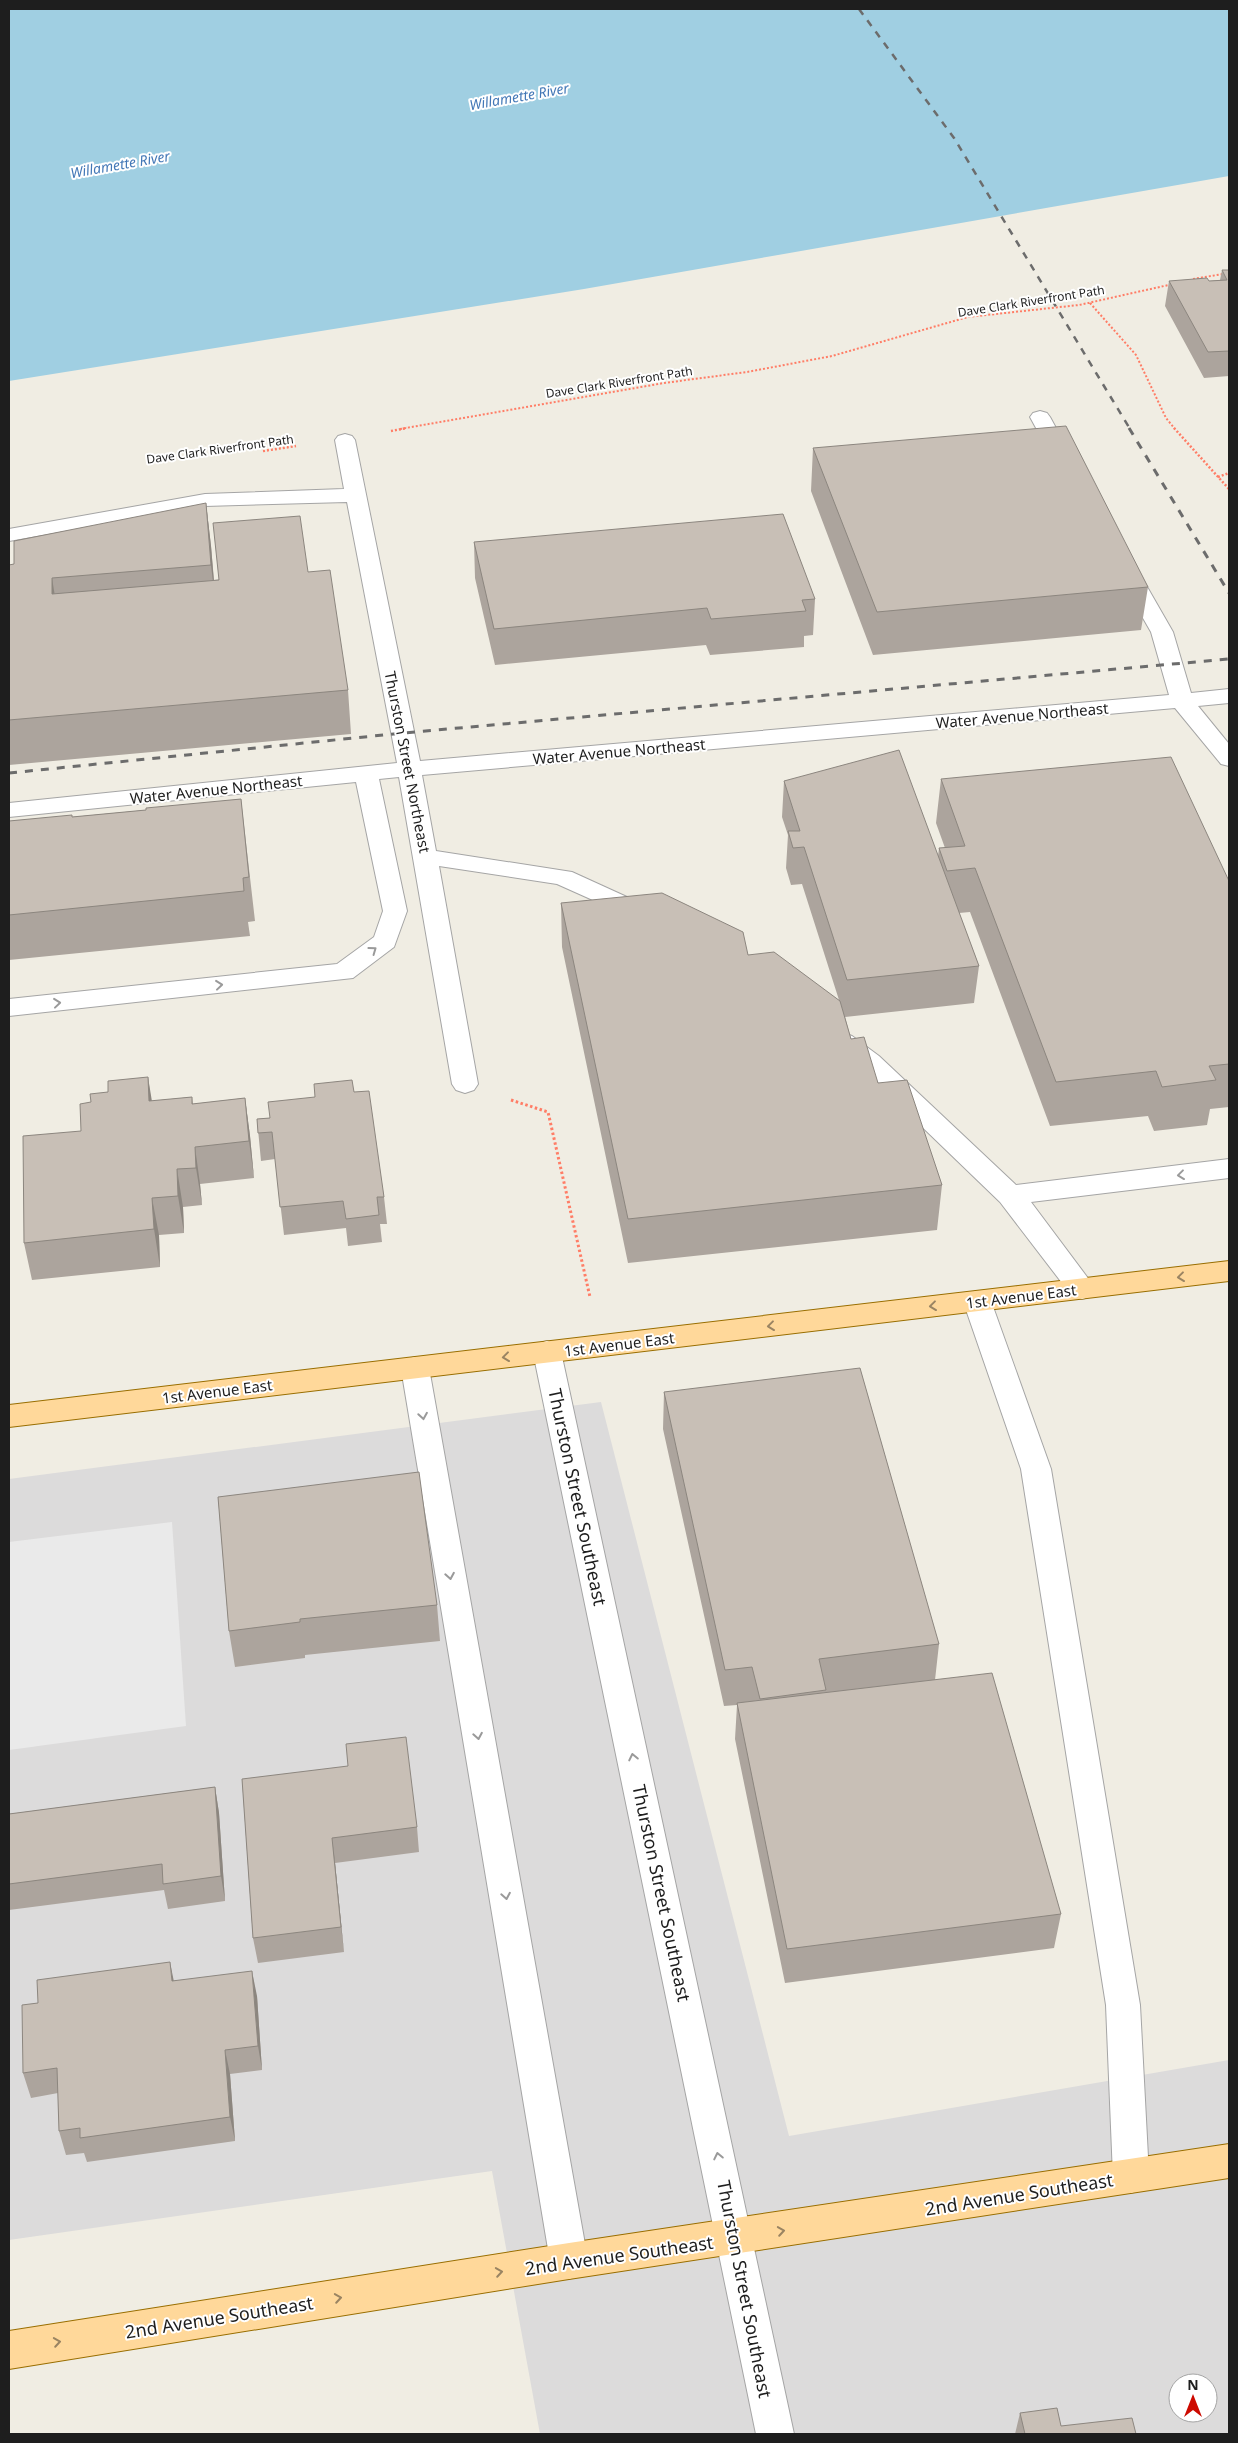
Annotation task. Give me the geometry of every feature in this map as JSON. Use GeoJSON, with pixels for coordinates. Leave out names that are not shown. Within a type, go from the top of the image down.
{"type":"FeatureCollection","features":[{"type":"Feature","properties":{"kind":"main road","name":"1st Avenue East"},"geometry":{"type":"LineString","coordinates":[[9,1416],[1229,1271]]}},
{"type":"Feature","properties":{"kind":"main road","name":"2nd Avenue Southeast"},"geometry":{"type":"LineString","coordinates":[[9,2350],[568,2261],[736,2238],[1229,2161]]}},
{"type":"Feature","properties":{"kind":"street"},"geometry":{"type":"LineString","coordinates":[[1040,417],[1074,477]]}},
{"type":"Feature","properties":{"kind":"street","name":"Thurston Street Northeast"},"geometry":{"type":"LineString","coordinates":[[345,440],[426,857],[465,1084]]}},
{"type":"Feature","properties":{"kind":"street"},"geometry":{"type":"LineString","coordinates":[[9,535],[205,500],[355,495]]}},
{"type":"Feature","properties":{"kind":"street"},"geometry":{"type":"LineString","coordinates":[[1118,555],[1162,632],[1182,701],[1229,759]]}},
{"type":"Feature","properties":{"kind":"street","name":"Water Avenue Northeast"},"geometry":{"type":"LineString","coordinates":[[9,810],[366,773],[1229,696]]}},
{"type":"Feature","properties":{"kind":"street"},"geometry":{"type":"LineString","coordinates":[[9,1008],[344,972],[386,941],[395,912],[366,773]]}},
{"type":"Feature","properties":{"kind":"street"},"geometry":{"type":"LineString","coordinates":[[426,857],[563,878],[649,917],[665,927]]}},
{"type":"Feature","properties":{"kind":"street"},"geometry":{"type":"LineString","coordinates":[[826,1029],[870,1062],[1010,1195],[1082,1289]]}},
{"type":"Feature","properties":{"kind":"street"},"geometry":{"type":"LineString","coordinates":[[1010,1195],[1229,1169]]}},
{"type":"Feature","properties":{"kind":"street"},"geometry":{"type":"LineString","coordinates":[[977,1301],[1036,1469],[1123,2005],[1131,2176]]}},
{"type":"Feature","properties":{"kind":"street","name":"Thurston Street Southeast"},"geometry":{"type":"LineString","coordinates":[[548,1352],[736,2238],[775,2434]]}},
{"type":"Feature","properties":{"kind":"street"},"geometry":{"type":"LineString","coordinates":[[415,1368],[568,2261]]}},
{"type":"Feature","properties":{"kind":"path"},"geometry":{"type":"LineString","coordinates":[[1187,280],[1229,273]]}},
{"type":"Feature","properties":{"kind":"path","name":"Dave Clark Riverfront Path"},"geometry":{"type":"LineString","coordinates":[[256,452],[345,440],[524,406],[664,383],[747,372],[832,356],[968,317],[1016,313],[1090,302],[1178,282]]}},
{"type":"Feature","properties":{"kind":"path"},"geometry":{"type":"LineString","coordinates":[[1090,302],[1136,355],[1166,418],[1181,438],[1229,489]]}},
{"type":"Feature","properties":{"kind":"path"},"geometry":{"type":"LineString","coordinates":[[1218,476],[1229,473]]}},
{"type":"Feature","properties":{"kind":"path"},"geometry":{"type":"LineString","coordinates":[[465,1084],[548,1112],[600,1347]]}},
{"type":"Feature","properties":{"kind":"shaded area"},"geometry":{"type":"Polygon","coordinates":[[[601,1402],[789,2136],[1229,2060],[1229,2434],[540,2434],[492,2171],[9,2240],[9,1479],[601,1402]]]}},
{"type":"Feature","properties":{"kind":"shaded area"},"geometry":{"type":"Polygon","coordinates":[[[172,1522],[186,1726],[9,1750],[9,1542],[172,1522]]]}},
{"type":"Feature","properties":{"kind":"water","name":"Willamette River"},"geometry":{"type":"Polygon","coordinates":[[[9,9],[1229,9],[1229,176],[584,289],[9,381],[9,9]]]}},
{"type":"Feature","properties":{"kind":"building"},"geometry":{"type":"Polygon","coordinates":[[[1222,270],[1229,270],[1229,351],[1208,352],[1169,281],[1207,278],[1209,281],[1227,280],[1222,270]]]}},
{"type":"Feature","properties":{"kind":"building"},"geometry":{"type":"Polygon","coordinates":[[[1066,426],[1148,587],[877,612],[813,448],[1066,426]]]}},
{"type":"Feature","properties":{"kind":"building"},"geometry":{"type":"Polygon","coordinates":[[[206,503],[211,565],[52,578],[52,594],[219,580],[213,523],[300,516],[308,572],[330,570],[348,690],[9,720],[9,565],[14,564],[14,541],[206,503]]]}},
{"type":"Feature","properties":{"kind":"building"},"geometry":{"type":"Polygon","coordinates":[[[783,514],[815,599],[802,600],[806,611],[711,619],[707,608],[494,629],[474,542],[783,514]]]}},
{"type":"Feature","properties":{"kind":"building"},"geometry":{"type":"Polygon","coordinates":[[[899,750],[979,966],[847,980],[804,847],[793,848],[788,831],[800,831],[784,781],[899,750]]]}},
{"type":"Feature","properties":{"kind":"building"},"geometry":{"type":"Polygon","coordinates":[[[1171,757],[1229,881],[1229,1064],[1209,1066],[1216,1080],[1162,1087],[1156,1071],[1056,1082],[975,868],[947,871],[939,848],[965,846],[941,779],[1171,757]]]}},
{"type":"Feature","properties":{"kind":"building"},"geometry":{"type":"Polygon","coordinates":[[[241,799],[249,877],[243,878],[244,891],[9,915],[9,821],[146,810],[146,808],[241,799]]]}},
{"type":"Feature","properties":{"kind":"building"},"geometry":{"type":"Polygon","coordinates":[[[662,893],[743,932],[748,955],[774,952],[840,1001],[851,1039],[864,1037],[878,1083],[907,1080],[942,1185],[628,1219],[561,903],[662,893]]]}},
{"type":"Feature","properties":{"kind":"building"},"geometry":{"type":"Polygon","coordinates":[[[148,1077],[149,1101],[192,1097],[192,1104],[245,1098],[249,1141],[195,1147],[196,1168],[177,1169],[178,1196],[152,1198],[154,1229],[24,1243],[23,1136],[81,1131],[80,1104],[91,1102],[90,1094],[108,1092],[108,1081],[148,1077]]]}},
{"type":"Feature","properties":{"kind":"building"},"geometry":{"type":"Polygon","coordinates":[[[352,1080],[354,1092],[369,1091],[384,1197],[377,1197],[379,1215],[346,1219],[343,1201],[280,1207],[272,1132],[258,1133],[257,1119],[270,1118],[268,1102],[315,1097],[314,1084],[352,1080]]]}},
{"type":"Feature","properties":{"kind":"building"},"geometry":{"type":"Polygon","coordinates":[[[860,1368],[939,1644],[819,1659],[826,1690],[760,1699],[752,1667],[725,1670],[664,1392],[860,1368]]]}},
{"type":"Feature","properties":{"kind":"building"},"geometry":{"type":"Polygon","coordinates":[[[419,1472],[437,1605],[300,1619],[300,1622],[229,1631],[218,1497],[419,1472]]]}},
{"type":"Feature","properties":{"kind":"building"},"geometry":{"type":"Polygon","coordinates":[[[992,1673],[1061,1914],[787,1949],[737,1703],[992,1673]]]}},
{"type":"Feature","properties":{"kind":"building"},"geometry":{"type":"Polygon","coordinates":[[[406,1737],[417,1827],[332,1838],[341,1927],[253,1938],[242,1779],[348,1766],[346,1744],[406,1737]]]}},
{"type":"Feature","properties":{"kind":"building"},"geometry":{"type":"Polygon","coordinates":[[[215,1787],[221,1876],[163,1884],[162,1864],[9,1884],[9,1814],[215,1787]]]}},
{"type":"Feature","properties":{"kind":"building"},"geometry":{"type":"Polygon","coordinates":[[[170,1962],[172,1981],[252,1971],[258,2046],[225,2050],[230,2117],[80,2138],[80,2128],[59,2131],[57,2068],[23,2073],[22,2005],[38,2003],[37,1980],[170,1962]]]}},
{"type":"Feature","properties":{"kind":"building"},"geometry":{"type":"Polygon","coordinates":[[[1057,2408],[1061,2426],[1132,2418],[1136,2434],[1025,2434],[1020,2413],[1057,2408]]]}},
{"type":"Feature","properties":{"kind":"railway"},"geometry":{"type":"LineString","coordinates":[[859,9],[954,138],[1130,429]]}},
{"type":"Feature","properties":{"kind":"railway"},"geometry":{"type":"LineString","coordinates":[[1129,428],[1229,593]]}},
{"type":"Feature","properties":{"kind":"railway"},"geometry":{"type":"LineString","coordinates":[[9,773],[403,733],[1229,659]]}}]}
